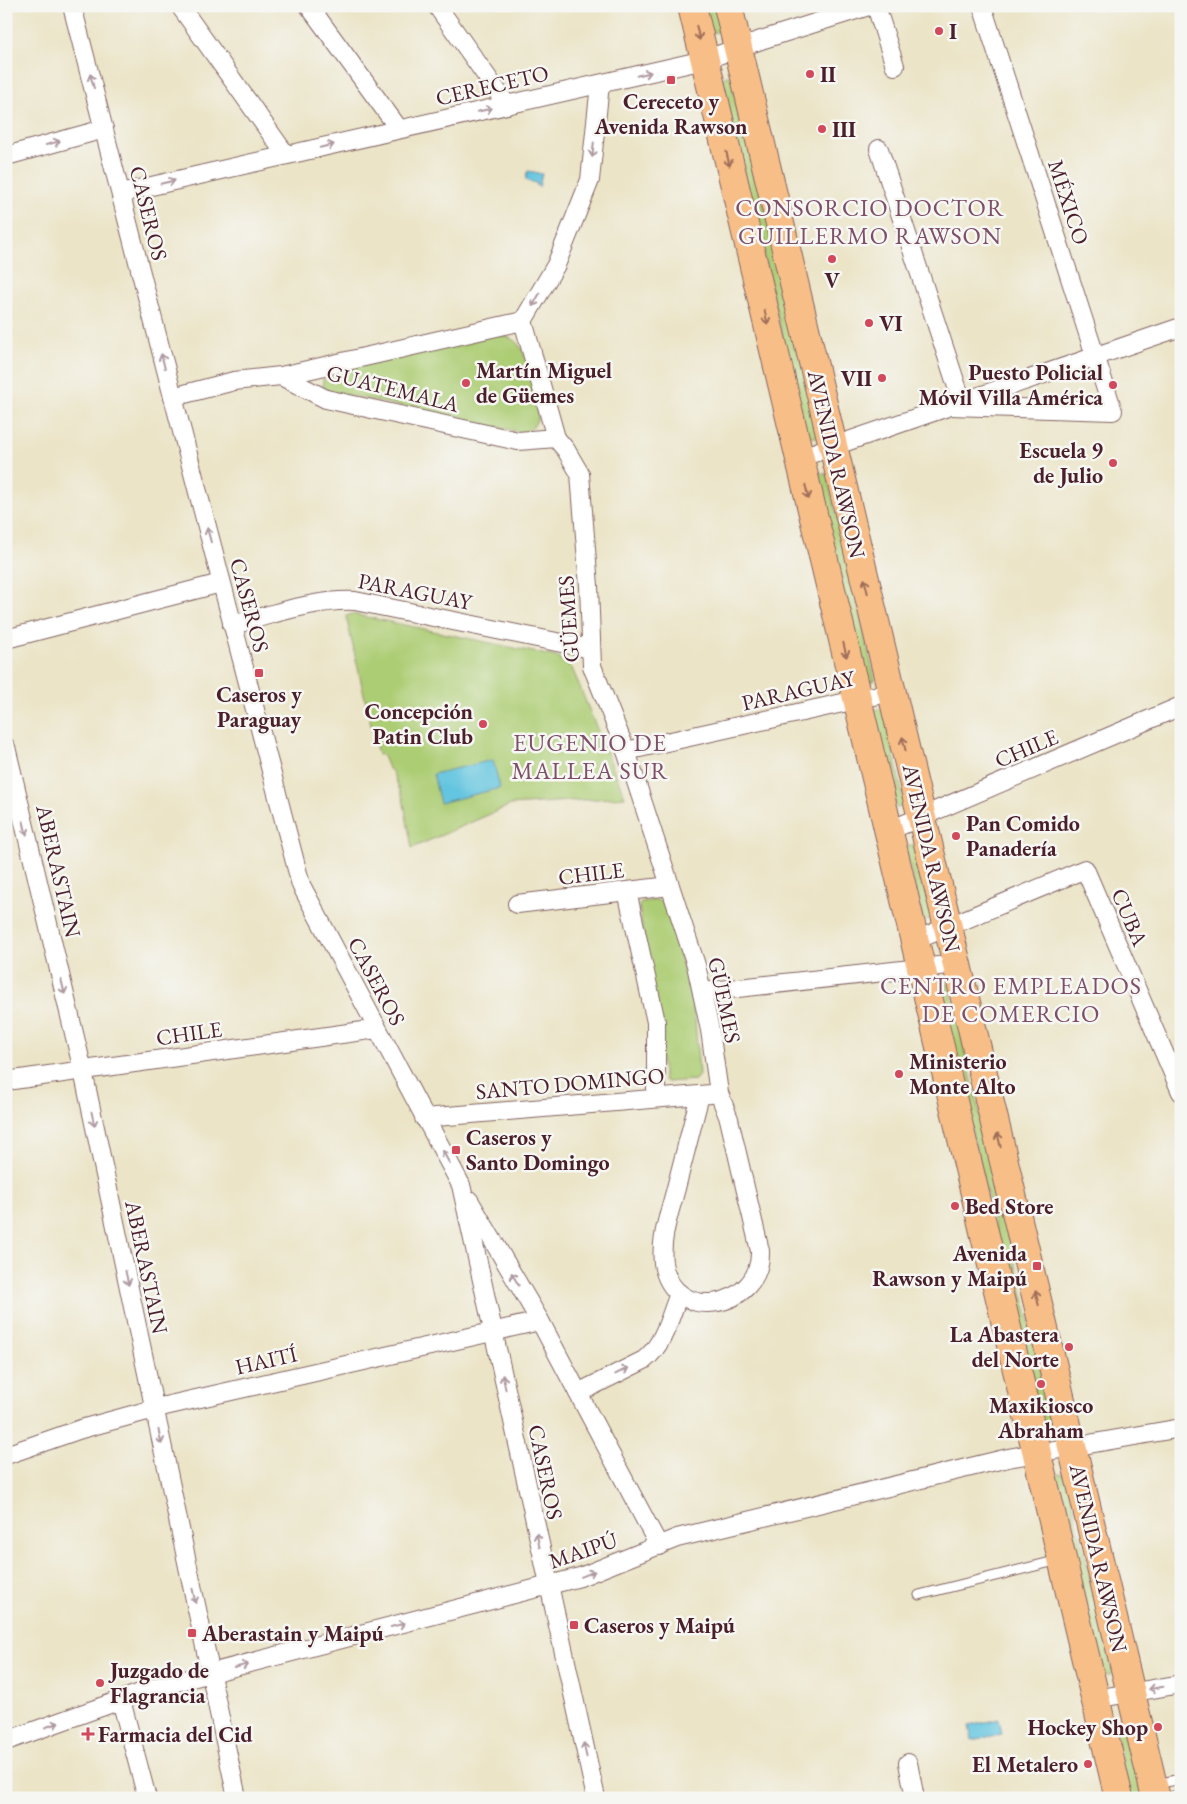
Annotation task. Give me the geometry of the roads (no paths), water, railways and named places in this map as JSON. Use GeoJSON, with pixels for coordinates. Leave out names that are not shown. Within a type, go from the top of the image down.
{"type":"FeatureCollection","features":[{"type":"Feature","properties":{"kind":"main road","name":"AVENIDA RAWSON"},"geometry":{"type":"LineString","coordinates":[[692,6],[1119,1798]]}},
{"type":"Feature","properties":{"kind":"main road","name":"AVENIDA RAWSON"},"geometry":{"type":"LineString","coordinates":[[728,6],[1131,1693],[1158,1793]]}},
{"type":"Feature","properties":{"kind":"street","name":"CASEROS"},"geometry":{"type":"LineString","coordinates":[[72,6],[301,885],[424,1118],[540,1321],[658,1546]]}},
{"type":"Feature","properties":{"kind":"street"},"geometry":{"type":"LineString","coordinates":[[180,6],[286,155]]}},
{"type":"Feature","properties":{"kind":"street"},"geometry":{"type":"LineString","coordinates":[[309,6],[399,129]]}},
{"type":"Feature","properties":{"kind":"street"},"geometry":{"type":"LineString","coordinates":[[437,6],[507,105]]}},
{"type":"Feature","properties":{"kind":"street","name":"CERECETO"},"geometry":{"type":"LineString","coordinates":[[121,193],[704,60],[869,6]]}},
{"type":"Feature","properties":{"kind":"street"},"geometry":{"type":"LineString","coordinates":[[876,6],[895,66]]}},
{"type":"Feature","properties":{"kind":"street","name":"MÉXICO"},"geometry":{"type":"LineString","coordinates":[[956,404],[1113,411],[982,6]]}},
{"type":"Feature","properties":{"kind":"street"},"geometry":{"type":"LineString","coordinates":[[523,321],[556,265],[590,180],[600,84]]}},
{"type":"Feature","properties":{"kind":"street"},"geometry":{"type":"LineString","coordinates":[[6,156],[104,129]]}},
{"type":"Feature","properties":{"kind":"street"},"geometry":{"type":"LineString","coordinates":[[879,149],[956,404]]}},
{"type":"Feature","properties":{"kind":"street","name":"GUATEMALA"},"geometry":{"type":"LineString","coordinates":[[173,397],[234,381],[280,376],[523,321]]}},
{"type":"Feature","properties":{"kind":"street","name":"GÜEMES"},"geometry":{"type":"LineString","coordinates":[[523,321],[556,438],[566,450],[580,474],[589,586],[592,666],[626,751],[696,965],[710,1030],[719,1093],[729,1119],[760,1251],[758,1269],[754,1276],[731,1299],[715,1303],[699,1302],[679,1294]]}},
{"type":"Feature","properties":{"kind":"street"},"geometry":{"type":"LineString","coordinates":[[799,458],[1181,327]]}},
{"type":"Feature","properties":{"kind":"street","name":"GUATEMALA"},"geometry":{"type":"LineString","coordinates":[[280,376],[326,399],[518,441],[556,438]]}},
{"type":"Feature","properties":{"kind":"street"},"geometry":{"type":"LineString","coordinates":[[6,639],[221,582]]}},
{"type":"Feature","properties":{"kind":"street","name":"PARAGUAY"},"geometry":{"type":"LineString","coordinates":[[232,625],[324,602],[355,601],[591,649]]}},
{"type":"Feature","properties":{"kind":"street","name":"PARAGUAY"},"geometry":{"type":"LineString","coordinates":[[626,751],[892,692]]}},
{"type":"Feature","properties":{"kind":"street","name":"CHILE"},"geometry":{"type":"LineString","coordinates":[[888,831],[1181,706]]}},
{"type":"Feature","properties":{"kind":"street","name":"ABERASTAIN"},"geometry":{"type":"LineString","coordinates":[[6,747],[83,1071],[237,1798]]}},
{"type":"Feature","properties":{"kind":"street","name":"CUBA"},"geometry":{"type":"LineString","coordinates":[[948,926],[1085,869],[1181,1092]]}},
{"type":"Feature","properties":{"kind":"street","name":"CHILE"},"geometry":{"type":"LineString","coordinates":[[517,904],[670,886]]}},
{"type":"Feature","properties":{"kind":"street"},"geometry":{"type":"LineString","coordinates":[[627,891],[656,1022],[656,1098]]}},
{"type":"Feature","properties":{"kind":"street"},"geometry":{"type":"LineString","coordinates":[[914,940],[948,926]]}},
{"type":"Feature","properties":{"kind":"street"},"geometry":{"type":"LineString","coordinates":[[702,992],[957,964]]}},
{"type":"Feature","properties":{"kind":"street","name":"CHILE"},"geometry":{"type":"LineString","coordinates":[[6,1082],[377,1029]]}},
{"type":"Feature","properties":{"kind":"street","name":"SANTO DOMINGO"},"geometry":{"type":"LineString","coordinates":[[424,1118],[719,1093]]}},
{"type":"Feature","properties":{"kind":"street"},"geometry":{"type":"LineString","coordinates":[[578,1393],[650,1356],[658,1345],[679,1294],[667,1277],[663,1262],[662,1243],[700,1095]]}},
{"type":"Feature","properties":{"kind":"street","name":"CASEROS"},"geometry":{"type":"LineString","coordinates":[[461,1185],[596,1798]]}},
{"type":"Feature","properties":{"kind":"street","name":"HAITÍ"},"geometry":{"type":"LineString","coordinates":[[6,1455],[81,1429],[154,1409],[540,1321]]}},
{"type":"Feature","properties":{"kind":"street","name":"MAIPÚ"},"geometry":{"type":"LineString","coordinates":[[6,1741],[157,1688],[580,1577],[677,1538],[1008,1458],[1181,1428]]}},
{"type":"Feature","properties":{"kind":"street"},"geometry":{"type":"LineString","coordinates":[[1095,1699],[1181,1684]]}},
{"type":"Feature","properties":{"kind":"street"},"geometry":{"type":"LineString","coordinates":[[121,1700],[147,1798]]}},
{"type":"Feature","properties":{"kind":"street"},"geometry":{"type":"LineString","coordinates":[[908,1763],[915,1798]]}},
{"type":"Feature","properties":{"kind":"lane"},"geometry":{"type":"LineString","coordinates":[[919,1595],[1062,1560]]}},
{"type":"Feature","properties":{"kind":"lane"},"geometry":{"type":"LineString","coordinates":[[1158,1793],[1181,1779]]}},
{"type":"Feature","properties":{"kind":"lane"},"geometry":{"type":"LineString","coordinates":[[1158,1793],[1181,1794]]}},
{"type":"Feature","properties":{"kind":"water"},"geometry":{"type":"Polygon","coordinates":[[[527,172],[542,174],[539,187],[536,183],[526,180],[527,172]]]}},
{"type":"Feature","properties":{"kind":"water"},"geometry":{"type":"Polygon","coordinates":[[[493,760],[500,788],[440,803],[433,774],[493,760]]]}},
{"type":"Feature","properties":{"kind":"water"},"geometry":{"type":"Polygon","coordinates":[[[999,1719],[1002,1734],[972,1740],[969,1726],[999,1719]]]}},
{"type":"Feature","properties":{"kind":"place","name":"I"},"geometry":{"type":"Point","coordinates":[939,31]}},
{"type":"Feature","properties":{"kind":"place","name":"II"},"geometry":{"type":"Point","coordinates":[810,74]}},
{"type":"Feature","properties":{"kind":"place","name":"Cereceto y Avenida Rawson"},"geometry":{"type":"Point","coordinates":[671,80]}},
{"type":"Feature","properties":{"kind":"place","name":"III"},"geometry":{"type":"Point","coordinates":[822,129]}},
{"type":"Feature","properties":{"kind":"place","name":"V"},"geometry":{"type":"Point","coordinates":[832,259]}},
{"type":"Feature","properties":{"kind":"place","name":"VI"},"geometry":{"type":"Point","coordinates":[869,323]}},
{"type":"Feature","properties":{"kind":"place","name":"VII"},"geometry":{"type":"Point","coordinates":[882,378]}},
{"type":"Feature","properties":{"kind":"place","name":"Martín Miguel de Güemes"},"geometry":{"type":"Point","coordinates":[466,383]}},
{"type":"Feature","properties":{"kind":"place","name":"Puesto Policial Móvil Villa América"},"geometry":{"type":"Point","coordinates":[1113,385]}},
{"type":"Feature","properties":{"kind":"place","name":"Escuela 9 de Julio"},"geometry":{"type":"Point","coordinates":[1113,463]}},
{"type":"Feature","properties":{"kind":"place","name":"Caseros y Paraguay"},"geometry":{"type":"Point","coordinates":[259,673]}},
{"type":"Feature","properties":{"kind":"place","name":"Concepción Patin Club"},"geometry":{"type":"Point","coordinates":[483,724]}},
{"type":"Feature","properties":{"kind":"place","name":"Pan Comido Panadería"},"geometry":{"type":"Point","coordinates":[956,836]}},
{"type":"Feature","properties":{"kind":"place","name":"Ministerio Monte Alto"},"geometry":{"type":"Point","coordinates":[899,1074]}},
{"type":"Feature","properties":{"kind":"place","name":"Caseros y Santo Domingo"},"geometry":{"type":"Point","coordinates":[456,1150]}},
{"type":"Feature","properties":{"kind":"place","name":"Bed Store"},"geometry":{"type":"Point","coordinates":[955,1206]}},
{"type":"Feature","properties":{"kind":"place","name":"Avenida Rawson y Maipú"},"geometry":{"type":"Point","coordinates":[1037,1266]}},
{"type":"Feature","properties":{"kind":"place","name":"La Abastera del Norte"},"geometry":{"type":"Point","coordinates":[1069,1347]}},
{"type":"Feature","properties":{"kind":"place","name":"Maxikiosco Abraham"},"geometry":{"type":"Point","coordinates":[1041,1384]}},
{"type":"Feature","properties":{"kind":"place","name":"Caseros y Maipú"},"geometry":{"type":"Point","coordinates":[574,1625]}},
{"type":"Feature","properties":{"kind":"place","name":"Aberastain y Maipú"},"geometry":{"type":"Point","coordinates":[192,1633]}},
{"type":"Feature","properties":{"kind":"place","name":"Juzgado de Flagrancia"},"geometry":{"type":"Point","coordinates":[100,1683]}},
{"type":"Feature","properties":{"kind":"place","name":"Hockey Shop"},"geometry":{"type":"Point","coordinates":[1158,1727]}},
{"type":"Feature","properties":{"kind":"place","name":"Farmacia del Cid"},"geometry":{"type":"Point","coordinates":[88,1734]}},
{"type":"Feature","properties":{"kind":"place","name":"El Metalero"},"geometry":{"type":"Point","coordinates":[1088,1764]}},
{"type":"Feature","properties":{"kind":"district","name":"CONSORCIO DOCTOR GUILLERMO RAWSON"},"geometry":{"type":"Point","coordinates":[870,222]}},
{"type":"Feature","properties":{"kind":"district","name":"EUGENIO DE MALLEA SUR"},"geometry":{"type":"Point","coordinates":[590,757]}},
{"type":"Feature","properties":{"kind":"district","name":"CENTRO EMPLEADOS DE COMERCIO"},"geometry":{"type":"Point","coordinates":[1011,1000]}}]}
